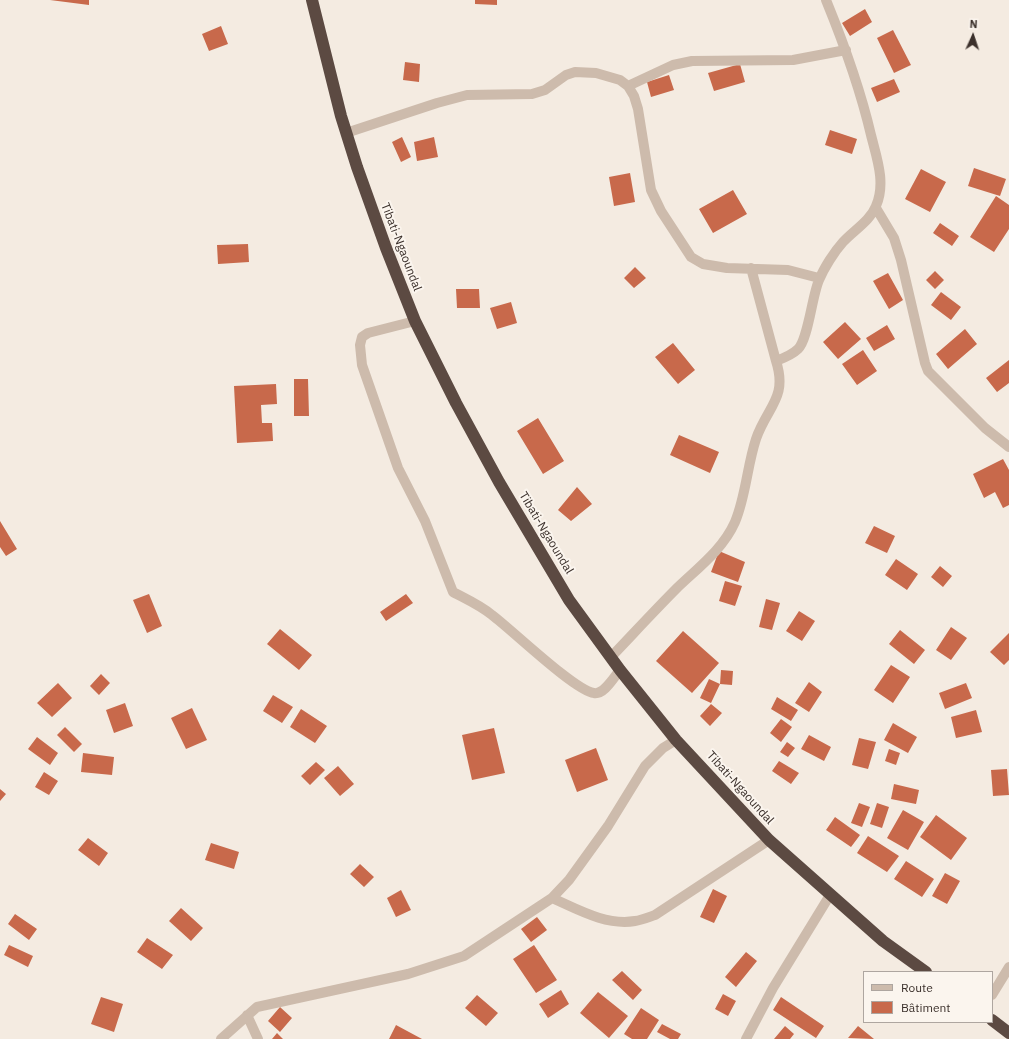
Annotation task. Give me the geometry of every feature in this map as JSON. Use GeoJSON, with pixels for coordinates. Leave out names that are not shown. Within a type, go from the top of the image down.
{"type":"FeatureCollection","features":[{"type":"Feature","properties":{"kind":"highway","name":"Tibati-Ngaoundal"},"geometry":{"type":"LineString","coordinates":[[312,0],[346,133],[383,240],[415,321],[456,403],[499,482],[569,600],[620,670],[676,740],[769,840],[883,941],[925,971]]}},
{"type":"Feature","properties":{"kind":"highway"},"geometry":{"type":"LineString","coordinates":[[993,1021],[1009,1033]]}},
{"type":"Feature","properties":{"kind":"street"},"geometry":{"type":"LineString","coordinates":[[776,361],[790,355],[799,348],[819,278],[843,242],[860,227],[876,208],[880,194],[880,170],[862,98],[846,50],[826,0]]}},
{"type":"Feature","properties":{"kind":"street"},"geometry":{"type":"LineString","coordinates":[[628,86],[673,65],[692,61],[794,60],[846,50]]}},
{"type":"Feature","properties":{"kind":"street"},"geometry":{"type":"LineString","coordinates":[[346,133],[437,102],[467,95],[532,94],[544,90],[566,75],[575,72],[596,73],[620,80],[628,86],[634,96],[638,109],[651,190],[661,211],[691,257],[702,264],[728,268],[788,270],[819,278]]}},
{"type":"Feature","properties":{"kind":"street"},"geometry":{"type":"LineString","coordinates":[[876,208],[894,238],[901,260],[928,371],[985,428],[1009,447]]}},
{"type":"Feature","properties":{"kind":"street"},"geometry":{"type":"LineString","coordinates":[[611,657],[677,588],[713,554],[730,532],[739,509],[756,439],[778,396],[780,377],[752,268]]}},
{"type":"Feature","properties":{"kind":"street"},"geometry":{"type":"LineString","coordinates":[[415,321],[368,333],[362,337],[360,345],[362,366],[398,468],[425,521],[453,592],[488,612],[561,674],[586,691],[594,694],[602,691],[620,670]]}},
{"type":"Feature","properties":{"kind":"street"},"geometry":{"type":"LineString","coordinates":[[220,1039],[247,1014],[257,1007],[408,974],[464,956],[552,898],[569,880],[608,826],[645,766],[664,748],[676,740]]}},
{"type":"Feature","properties":{"kind":"street"},"geometry":{"type":"LineString","coordinates":[[552,898],[599,918],[617,922],[634,921],[656,915],[769,840]]}},
{"type":"Feature","properties":{"kind":"street"},"geometry":{"type":"LineString","coordinates":[[746,1039],[773,988],[830,895]]}},
{"type":"Feature","properties":{"kind":"street"},"geometry":{"type":"LineString","coordinates":[[993,993],[1009,968]]}},
{"type":"Feature","properties":{"kind":"street"},"geometry":{"type":"LineString","coordinates":[[247,1014],[258,1039]]}},
{"type":"Feature","properties":{"kind":"building"},"geometry":{"type":"Polygon","coordinates":[[[50,0],[89,0],[89,5],[50,0]]]}},
{"type":"Feature","properties":{"kind":"building"},"geometry":{"type":"Polygon","coordinates":[[[475,0],[497,0],[497,5],[475,4],[475,0]]]}},
{"type":"Feature","properties":{"kind":"building"},"geometry":{"type":"Polygon","coordinates":[[[865,9],[872,22],[850,36],[842,23],[865,9]]]}},
{"type":"Feature","properties":{"kind":"building"},"geometry":{"type":"Polygon","coordinates":[[[221,26],[228,44],[209,51],[202,34],[221,26]]]}},
{"type":"Feature","properties":{"kind":"building"},"geometry":{"type":"Polygon","coordinates":[[[893,30],[911,65],[894,73],[877,38],[893,30]]]}},
{"type":"Feature","properties":{"kind":"building"},"geometry":{"type":"Polygon","coordinates":[[[405,62],[420,64],[419,82],[403,80],[405,62]]]}},
{"type":"Feature","properties":{"kind":"building"},"geometry":{"type":"Polygon","coordinates":[[[740,64],[745,82],[714,91],[708,73],[740,64]]]}},
{"type":"Feature","properties":{"kind":"building"},"geometry":{"type":"Polygon","coordinates":[[[669,75],[674,90],[651,97],[647,82],[669,75]]]}},
{"type":"Feature","properties":{"kind":"building"},"geometry":{"type":"Polygon","coordinates":[[[894,79],[900,92],[877,102],[871,88],[894,79]]]}},
{"type":"Feature","properties":{"kind":"building"},"geometry":{"type":"Polygon","coordinates":[[[830,130],[857,139],[852,154],[825,145],[830,130]]]}},
{"type":"Feature","properties":{"kind":"building"},"geometry":{"type":"Polygon","coordinates":[[[402,137],[411,157],[401,162],[392,142],[402,137]]]}},
{"type":"Feature","properties":{"kind":"building"},"geometry":{"type":"Polygon","coordinates":[[[434,137],[438,157],[417,161],[414,142],[434,137]]]}},
{"type":"Feature","properties":{"kind":"building"},"geometry":{"type":"Polygon","coordinates":[[[974,168],[1006,179],[1000,196],[968,186],[974,168]]]}},
{"type":"Feature","properties":{"kind":"building"},"geometry":{"type":"Polygon","coordinates":[[[921,169],[946,182],[930,212],[905,199],[921,169]]]}},
{"type":"Feature","properties":{"kind":"building"},"geometry":{"type":"Polygon","coordinates":[[[630,173],[635,202],[614,206],[609,177],[630,173]]]}},
{"type":"Feature","properties":{"kind":"building"},"geometry":{"type":"Polygon","coordinates":[[[733,190],[747,214],[713,233],[699,209],[733,190]]]}},
{"type":"Feature","properties":{"kind":"building"},"geometry":{"type":"Polygon","coordinates":[[[996,196],[1009,205],[1009,229],[994,252],[970,237],[996,196]]]}},
{"type":"Feature","properties":{"kind":"building"},"geometry":{"type":"Polygon","coordinates":[[[940,223],[959,236],[952,246],[933,233],[940,223]]]}},
{"type":"Feature","properties":{"kind":"building"},"geometry":{"type":"Polygon","coordinates":[[[248,244],[249,262],[218,264],[217,245],[248,244]]]}},
{"type":"Feature","properties":{"kind":"building"},"geometry":{"type":"Polygon","coordinates":[[[635,267],[646,278],[634,288],[624,278],[635,267]]]}},
{"type":"Feature","properties":{"kind":"building"},"geometry":{"type":"Polygon","coordinates":[[[935,271],[944,280],[935,289],[926,280],[935,271]]]}},
{"type":"Feature","properties":{"kind":"building"},"geometry":{"type":"Polygon","coordinates":[[[888,273],[903,300],[889,309],[873,281],[888,273]]]}},
{"type":"Feature","properties":{"kind":"building"},"geometry":{"type":"Polygon","coordinates":[[[456,289],[479,289],[480,308],[457,308],[456,289]]]}},
{"type":"Feature","properties":{"kind":"building"},"geometry":{"type":"Polygon","coordinates":[[[941,292],[961,307],[951,320],[931,305],[941,292]]]}},
{"type":"Feature","properties":{"kind":"building"},"geometry":{"type":"Polygon","coordinates":[[[511,302],[517,323],[497,329],[490,308],[511,302]]]}},
{"type":"Feature","properties":{"kind":"building"},"geometry":{"type":"Polygon","coordinates":[[[845,322],[861,339],[838,359],[823,342],[845,322]]]}},
{"type":"Feature","properties":{"kind":"building"},"geometry":{"type":"Polygon","coordinates":[[[887,325],[895,339],[874,351],[866,338],[887,325]]]}},
{"type":"Feature","properties":{"kind":"building"},"geometry":{"type":"Polygon","coordinates":[[[965,329],[977,344],[948,369],[936,354],[965,329]]]}},
{"type":"Feature","properties":{"kind":"building"},"geometry":{"type":"Polygon","coordinates":[[[673,343],[695,370],[678,384],[655,357],[673,343]]]}},
{"type":"Feature","properties":{"kind":"building"},"geometry":{"type":"Polygon","coordinates":[[[863,350],[877,371],[857,385],[842,364],[863,350]]]}},
{"type":"Feature","properties":{"kind":"building"},"geometry":{"type":"Polygon","coordinates":[[[1009,360],[1009,383],[997,392],[986,378],[1009,360]]]}},
{"type":"Feature","properties":{"kind":"building"},"geometry":{"type":"Polygon","coordinates":[[[294,379],[308,379],[309,416],[294,416],[294,379]]]}},
{"type":"Feature","properties":{"kind":"building"},"geometry":{"type":"Polygon","coordinates":[[[276,384],[277,404],[261,405],[262,423],[272,423],[273,441],[237,443],[234,386],[276,384]]]}},
{"type":"Feature","properties":{"kind":"building"},"geometry":{"type":"Polygon","coordinates":[[[538,418],[564,461],[543,474],[517,431],[538,418]]]}},
{"type":"Feature","properties":{"kind":"building"},"geometry":{"type":"Polygon","coordinates":[[[679,435],[719,452],[710,473],[670,455],[679,435]]]}},
{"type":"Feature","properties":{"kind":"building"},"geometry":{"type":"Polygon","coordinates":[[[1003,459],[1009,470],[1009,505],[1003,508],[995,492],[984,498],[973,474],[1003,459]]]}},
{"type":"Feature","properties":{"kind":"building"},"geometry":{"type":"Polygon","coordinates":[[[577,487],[592,504],[571,521],[558,510],[577,487]]]}},
{"type":"Feature","properties":{"kind":"building"},"geometry":{"type":"Polygon","coordinates":[[[0,521],[17,549],[6,556],[0,547],[0,521]]]}},
{"type":"Feature","properties":{"kind":"building"},"geometry":{"type":"Polygon","coordinates":[[[874,526],[895,536],[887,553],[865,543],[874,526]]]}},
{"type":"Feature","properties":{"kind":"building"},"geometry":{"type":"Polygon","coordinates":[[[719,551],[745,562],[738,582],[711,572],[719,551]]]}},
{"type":"Feature","properties":{"kind":"building"},"geometry":{"type":"Polygon","coordinates":[[[896,559],[918,574],[907,590],[885,575],[896,559]]]}},
{"type":"Feature","properties":{"kind":"building"},"geometry":{"type":"Polygon","coordinates":[[[940,566],[952,576],[943,587],[931,577],[940,566]]]}},
{"type":"Feature","properties":{"kind":"building"},"geometry":{"type":"Polygon","coordinates":[[[725,581],[742,586],[735,606],[719,601],[725,581]]]}},
{"type":"Feature","properties":{"kind":"building"},"geometry":{"type":"Polygon","coordinates":[[[149,594],[162,626],[147,633],[133,600],[149,594]]]}},
{"type":"Feature","properties":{"kind":"building"},"geometry":{"type":"Polygon","coordinates":[[[406,594],[413,603],[386,621],[380,612],[406,594]]]}},
{"type":"Feature","properties":{"kind":"building"},"geometry":{"type":"Polygon","coordinates":[[[766,599],[780,603],[772,630],[759,627],[766,599]]]}},
{"type":"Feature","properties":{"kind":"building"},"geometry":{"type":"Polygon","coordinates":[[[799,611],[815,621],[802,641],[786,631],[799,611]]]}},
{"type":"Feature","properties":{"kind":"building"},"geometry":{"type":"Polygon","coordinates":[[[951,627],[967,638],[951,660],[936,650],[951,627]]]}},
{"type":"Feature","properties":{"kind":"building"},"geometry":{"type":"Polygon","coordinates":[[[280,629],[312,655],[299,670],[267,644],[280,629]]]}},
{"type":"Feature","properties":{"kind":"building"},"geometry":{"type":"Polygon","coordinates":[[[900,630],[925,650],[914,664],[889,644],[900,630]]]}},
{"type":"Feature","properties":{"kind":"building"},"geometry":{"type":"Polygon","coordinates":[[[683,631],[719,663],[692,693],[656,661],[683,631]]]}},
{"type":"Feature","properties":{"kind":"building"},"geometry":{"type":"Polygon","coordinates":[[[1009,633],[1009,660],[1004,665],[990,652],[1009,633]]]}},
{"type":"Feature","properties":{"kind":"building"},"geometry":{"type":"Polygon","coordinates":[[[891,665],[910,677],[893,703],[874,690],[891,665]]]}},
{"type":"Feature","properties":{"kind":"building"},"geometry":{"type":"Polygon","coordinates":[[[721,670],[733,671],[732,685],[720,684],[721,670]]]}},
{"type":"Feature","properties":{"kind":"building"},"geometry":{"type":"Polygon","coordinates":[[[101,674],[110,683],[99,695],[90,686],[101,674]]]}},
{"type":"Feature","properties":{"kind":"building"},"geometry":{"type":"Polygon","coordinates":[[[709,679],[720,684],[711,703],[700,698],[709,679]]]}},
{"type":"Feature","properties":{"kind":"building"},"geometry":{"type":"Polygon","coordinates":[[[809,682],[822,692],[809,712],[795,703],[809,682]]]}},
{"type":"Feature","properties":{"kind":"building"},"geometry":{"type":"Polygon","coordinates":[[[58,683],[72,698],[52,717],[37,703],[58,683]]]}},
{"type":"Feature","properties":{"kind":"building"},"geometry":{"type":"Polygon","coordinates":[[[966,683],[972,698],[945,709],[939,693],[966,683]]]}},
{"type":"Feature","properties":{"kind":"building"},"geometry":{"type":"Polygon","coordinates":[[[273,695],[293,707],[282,723],[263,711],[273,695]]]}},
{"type":"Feature","properties":{"kind":"building"},"geometry":{"type":"Polygon","coordinates":[[[777,697],[798,710],[791,721],[771,709],[777,697]]]}},
{"type":"Feature","properties":{"kind":"building"},"geometry":{"type":"Polygon","coordinates":[[[125,703],[133,726],[114,733],[106,710],[125,703]]]}},
{"type":"Feature","properties":{"kind":"building"},"geometry":{"type":"Polygon","coordinates":[[[711,704],[722,713],[710,726],[700,716],[711,704]]]}},
{"type":"Feature","properties":{"kind":"building"},"geometry":{"type":"Polygon","coordinates":[[[192,708],[207,740],[186,749],[171,718],[192,708]]]}},
{"type":"Feature","properties":{"kind":"building"},"geometry":{"type":"Polygon","coordinates":[[[301,709],[327,726],[315,743],[290,727],[301,709]]]}},
{"type":"Feature","properties":{"kind":"building"},"geometry":{"type":"Polygon","coordinates":[[[976,710],[982,732],[956,738],[951,717],[976,710]]]}},
{"type":"Feature","properties":{"kind":"building"},"geometry":{"type":"Polygon","coordinates":[[[781,719],[792,727],[781,742],[770,733],[781,719]]]}},
{"type":"Feature","properties":{"kind":"building"},"geometry":{"type":"Polygon","coordinates":[[[893,723],[917,737],[908,753],[884,740],[893,723]]]}},
{"type":"Feature","properties":{"kind":"building"},"geometry":{"type":"Polygon","coordinates":[[[65,727],[82,744],[74,752],[57,735],[65,727]]]}},
{"type":"Feature","properties":{"kind":"building"},"geometry":{"type":"Polygon","coordinates":[[[494,728],[505,773],[472,780],[462,735],[494,728]]]}},
{"type":"Feature","properties":{"kind":"building"},"geometry":{"type":"Polygon","coordinates":[[[809,735],[831,747],[824,761],[801,749],[809,735]]]}},
{"type":"Feature","properties":{"kind":"building"},"geometry":{"type":"Polygon","coordinates":[[[37,737],[58,753],[50,765],[28,749],[37,737]]]}},
{"type":"Feature","properties":{"kind":"building"},"geometry":{"type":"Polygon","coordinates":[[[859,738],[876,742],[868,769],[852,765],[859,738]]]}},
{"type":"Feature","properties":{"kind":"building"},"geometry":{"type":"Polygon","coordinates":[[[787,742],[795,748],[788,757],[780,752],[787,742]]]}},
{"type":"Feature","properties":{"kind":"building"},"geometry":{"type":"Polygon","coordinates":[[[596,748],[608,780],[577,792],[565,760],[596,748]]]}},
{"type":"Feature","properties":{"kind":"building"},"geometry":{"type":"Polygon","coordinates":[[[889,749],[900,753],[896,765],[885,761],[889,749]]]}},
{"type":"Feature","properties":{"kind":"building"},"geometry":{"type":"Polygon","coordinates":[[[83,753],[114,757],[112,775],[81,772],[83,753]]]}},
{"type":"Feature","properties":{"kind":"building"},"geometry":{"type":"Polygon","coordinates":[[[779,761],[799,773],[791,784],[772,771],[779,761]]]}},
{"type":"Feature","properties":{"kind":"building"},"geometry":{"type":"Polygon","coordinates":[[[316,762],[325,770],[310,785],[301,776],[316,762]]]}},
{"type":"Feature","properties":{"kind":"building"},"geometry":{"type":"Polygon","coordinates":[[[338,766],[354,784],[340,796],[324,778],[338,766]]]}},
{"type":"Feature","properties":{"kind":"building"},"geometry":{"type":"Polygon","coordinates":[[[1007,769],[1009,795],[993,796],[991,770],[1007,769]]]}},
{"type":"Feature","properties":{"kind":"building"},"geometry":{"type":"Polygon","coordinates":[[[44,772],[58,781],[49,795],[35,787],[44,772]]]}},
{"type":"Feature","properties":{"kind":"building"},"geometry":{"type":"Polygon","coordinates":[[[894,784],[919,790],[916,804],[891,799],[894,784]]]}},
{"type":"Feature","properties":{"kind":"building"},"geometry":{"type":"Polygon","coordinates":[[[0,789],[6,794],[0,801],[0,789]]]}},
{"type":"Feature","properties":{"kind":"building"},"geometry":{"type":"Polygon","coordinates":[[[859,803],[870,807],[862,827],[851,823],[859,803]]]}},
{"type":"Feature","properties":{"kind":"building"},"geometry":{"type":"Polygon","coordinates":[[[877,803],[889,807],[882,828],[870,824],[877,803]]]}},
{"type":"Feature","properties":{"kind":"building"},"geometry":{"type":"Polygon","coordinates":[[[903,810],[924,822],[908,850],[887,838],[903,810]]]}},
{"type":"Feature","properties":{"kind":"building"},"geometry":{"type":"Polygon","coordinates":[[[936,815],[967,838],[951,860],[920,837],[936,815]]]}},
{"type":"Feature","properties":{"kind":"building"},"geometry":{"type":"Polygon","coordinates":[[[835,817],[860,835],[851,847],[826,830],[835,817]]]}},
{"type":"Feature","properties":{"kind":"building"},"geometry":{"type":"Polygon","coordinates":[[[868,836],[899,856],[887,872],[857,853],[868,836]]]}},
{"type":"Feature","properties":{"kind":"building"},"geometry":{"type":"Polygon","coordinates":[[[88,838],[108,853],[99,866],[78,850],[88,838]]]}},
{"type":"Feature","properties":{"kind":"building"},"geometry":{"type":"Polygon","coordinates":[[[211,843],[239,852],[234,869],[205,860],[211,843]]]}},
{"type":"Feature","properties":{"kind":"building"},"geometry":{"type":"Polygon","coordinates":[[[906,861],[934,879],[922,897],[894,879],[906,861]]]}},
{"type":"Feature","properties":{"kind":"building"},"geometry":{"type":"Polygon","coordinates":[[[360,864],[374,877],[364,887],[350,874],[360,864]]]}},
{"type":"Feature","properties":{"kind":"building"},"geometry":{"type":"Polygon","coordinates":[[[945,873],[960,881],[947,904],[932,896],[945,873]]]}},
{"type":"Feature","properties":{"kind":"building"},"geometry":{"type":"Polygon","coordinates":[[[713,889],[727,896],[714,923],[700,917],[713,889]]]}},
{"type":"Feature","properties":{"kind":"building"},"geometry":{"type":"Polygon","coordinates":[[[401,890],[411,910],[396,917],[387,898],[401,890]]]}},
{"type":"Feature","properties":{"kind":"building"},"geometry":{"type":"Polygon","coordinates":[[[181,908],[203,928],[191,941],[169,921],[181,908]]]}},
{"type":"Feature","properties":{"kind":"building"},"geometry":{"type":"Polygon","coordinates":[[[15,914],[37,929],[29,940],[8,924],[15,914]]]}},
{"type":"Feature","properties":{"kind":"building"},"geometry":{"type":"Polygon","coordinates":[[[537,917],[547,930],[531,942],[521,929],[537,917]]]}},
{"type":"Feature","properties":{"kind":"building"},"geometry":{"type":"Polygon","coordinates":[[[147,938],[173,955],[162,969],[137,952],[147,938]]]}},
{"type":"Feature","properties":{"kind":"building"},"geometry":{"type":"Polygon","coordinates":[[[9,945],[33,956],[28,967],[4,955],[9,945]]]}},
{"type":"Feature","properties":{"kind":"building"},"geometry":{"type":"Polygon","coordinates":[[[534,945],[557,980],[536,993],[513,959],[534,945]]]}},
{"type":"Feature","properties":{"kind":"building"},"geometry":{"type":"Polygon","coordinates":[[[746,952],[757,961],[736,987],[725,977],[746,952]]]}},
{"type":"Feature","properties":{"kind":"building"},"geometry":{"type":"Polygon","coordinates":[[[622,971],[642,990],[633,1000],[612,980],[622,971]]]}},
{"type":"Feature","properties":{"kind":"building"},"geometry":{"type":"Polygon","coordinates":[[[561,990],[569,1004],[548,1018],[539,1004],[561,990]]]}},
{"type":"Feature","properties":{"kind":"building"},"geometry":{"type":"Polygon","coordinates":[[[598,992],[628,1016],[609,1038],[580,1013],[598,992]]]}},
{"type":"Feature","properties":{"kind":"building"},"geometry":{"type":"Polygon","coordinates":[[[723,994],[736,1001],[728,1016],[715,1009],[723,994]]]}},
{"type":"Feature","properties":{"kind":"building"},"geometry":{"type":"Polygon","coordinates":[[[477,995],[498,1013],[486,1026],[465,1008],[477,995]]]}},
{"type":"Feature","properties":{"kind":"building"},"geometry":{"type":"Polygon","coordinates":[[[101,997],[123,1004],[114,1032],[91,1024],[101,997]]]}},
{"type":"Feature","properties":{"kind":"building"},"geometry":{"type":"Polygon","coordinates":[[[781,997],[824,1026],[816,1038],[773,1010],[781,997]]]}},
{"type":"Feature","properties":{"kind":"building"},"geometry":{"type":"Polygon","coordinates":[[[280,1007],[292,1018],[280,1032],[268,1021],[280,1007]]]}},
{"type":"Feature","properties":{"kind":"building"},"geometry":{"type":"Polygon","coordinates":[[[641,1008],[659,1020],[647,1039],[632,1039],[624,1034],[641,1008]]]}},
{"type":"Feature","properties":{"kind":"building"},"geometry":{"type":"Polygon","coordinates":[[[662,1024],[681,1034],[678,1039],[670,1039],[657,1032],[662,1024]]]}},
{"type":"Feature","properties":{"kind":"building"},"geometry":{"type":"Polygon","coordinates":[[[396,1025],[422,1039],[389,1039],[396,1025]]]}},
{"type":"Feature","properties":{"kind":"building"},"geometry":{"type":"Polygon","coordinates":[[[785,1026],[794,1034],[790,1039],[774,1039],[785,1026]]]}},
{"type":"Feature","properties":{"kind":"building"},"geometry":{"type":"Polygon","coordinates":[[[858,1026],[874,1039],[848,1038],[858,1026]]]}},
{"type":"Feature","properties":{"kind":"building"},"geometry":{"type":"Polygon","coordinates":[[[277,1033],[283,1039],[272,1039],[277,1033]]]}}]}
